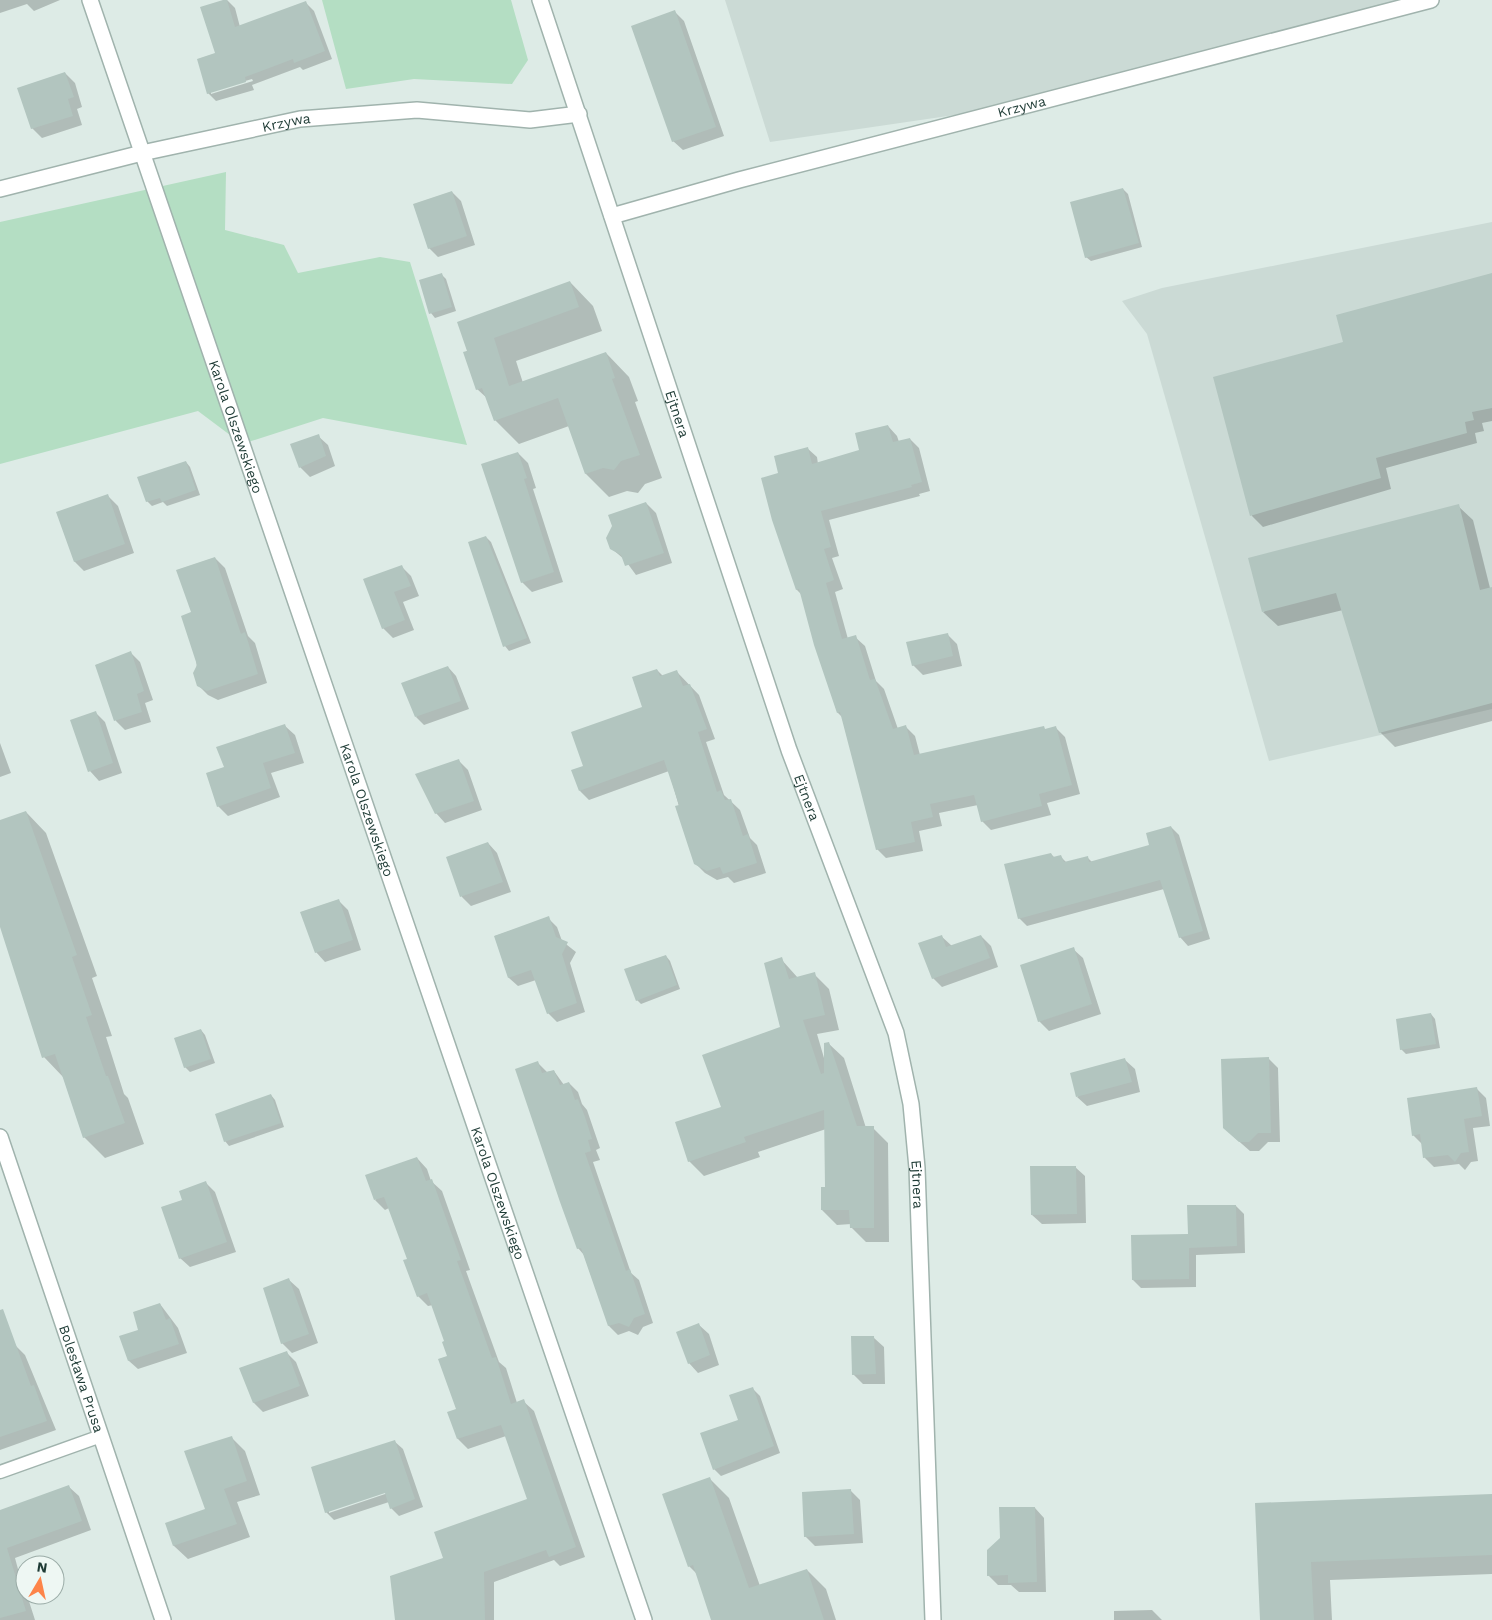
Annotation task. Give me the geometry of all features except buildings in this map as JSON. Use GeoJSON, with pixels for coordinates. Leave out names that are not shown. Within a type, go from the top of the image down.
{"type":"FeatureCollection","features":[{"type":"Feature","properties":{"kind":"street","name":"Karola Olszewskiego"},"geometry":{"type":"LineString","coordinates":[[90,0],[644,1620]]}},
{"type":"Feature","properties":{"kind":"street","name":"Ejtnera"},"geometry":{"type":"LineString","coordinates":[[540,0],[790,750],[896,1033],[911,1104],[918,1168],[933,1620]]}},
{"type":"Feature","properties":{"kind":"street","name":"Krzywa"},"geometry":{"type":"LineString","coordinates":[[612,216],[739,180],[1430,0]]}},
{"type":"Feature","properties":{"kind":"street","name":"Krzywa"},"geometry":{"type":"LineString","coordinates":[[0,189],[142,153],[300,119],[417,110],[530,120],[579,114]]}},
{"type":"Feature","properties":{"kind":"street","name":"Bolesława Prusa"},"geometry":{"type":"LineString","coordinates":[[0,1137],[164,1620]]}},
{"type":"Feature","properties":{"kind":"lane"},"geometry":{"type":"LineString","coordinates":[[0,1472],[101,1436]]}},
{"type":"Feature","properties":{"kind":"shaded area"},"geometry":{"type":"Polygon","coordinates":[[[725,0],[1413,0],[1037,103],[770,142],[725,0]]]}},
{"type":"Feature","properties":{"kind":"shaded area"},"geometry":{"type":"Polygon","coordinates":[[[1492,222],[1492,709],[1269,761],[1147,334],[1122,301],[1162,288],[1492,222]]]}},
{"type":"Feature","properties":{"kind":"green space"},"geometry":{"type":"Polygon","coordinates":[[[322,0],[511,0],[528,60],[512,84],[414,79],[346,89],[322,0]]]}},
{"type":"Feature","properties":{"kind":"green space"},"geometry":{"type":"Polygon","coordinates":[[[226,172],[225,230],[284,245],[298,273],[380,257],[410,262],[467,445],[323,418],[242,444],[198,411],[0,464],[0,222],[226,172]]]}}]}
